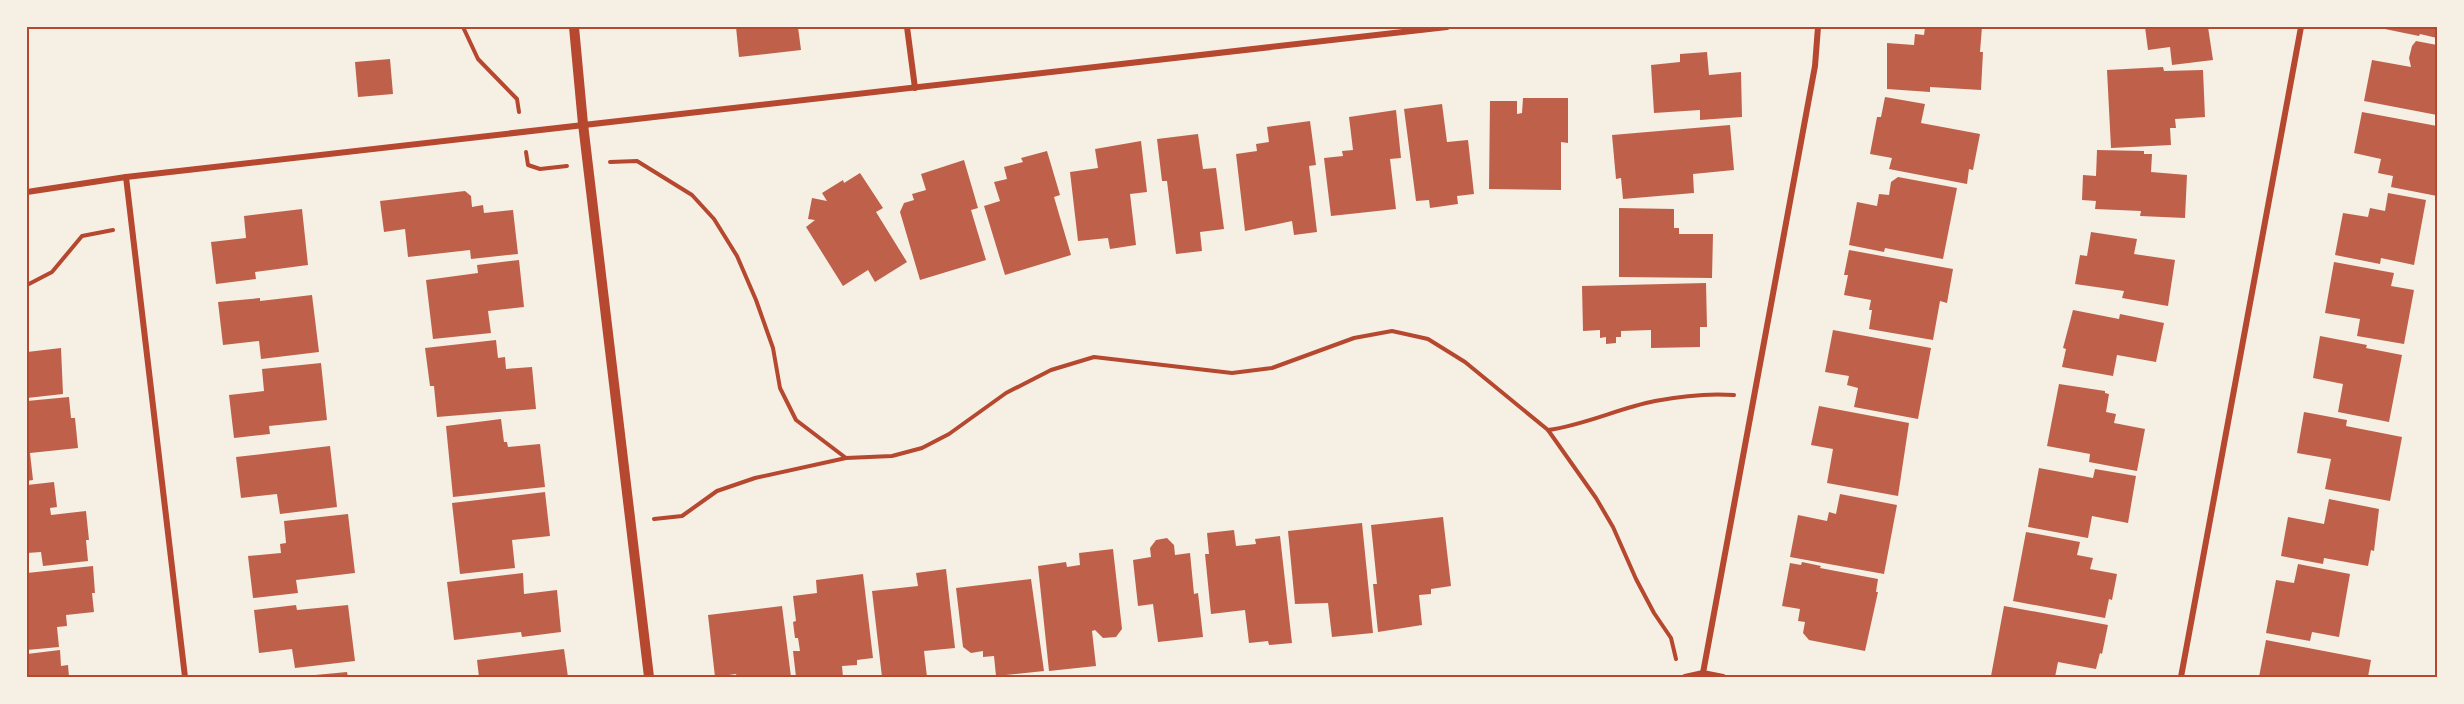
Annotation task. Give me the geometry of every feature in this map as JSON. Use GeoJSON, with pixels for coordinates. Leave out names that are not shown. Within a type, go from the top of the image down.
{"type":"FeatureCollection","features":[{"type":"Feature","properties":{"kind":"street"},"geometry":{"type":"LineString","coordinates":[[574,27],[583,124],[650,677]]}},
{"type":"Feature","properties":{"kind":"street"},"geometry":{"type":"LineString","coordinates":[[907,27],[915,88]]}},
{"type":"Feature","properties":{"kind":"street"},"geometry":{"type":"LineString","coordinates":[[27,192],[126,177],[1447,27]]}},
{"type":"Feature","properties":{"kind":"street"},"geometry":{"type":"LineString","coordinates":[[1703,674],[1815,66],[1818,27]]}},
{"type":"Feature","properties":{"kind":"street"},"geometry":{"type":"LineString","coordinates":[[2181,677],[2301,27]]}},
{"type":"Feature","properties":{"kind":"street"},"geometry":{"type":"LineString","coordinates":[[126,177],[185,677]]}},
{"type":"Feature","properties":{"kind":"street"},"geometry":{"type":"LineString","coordinates":[[1684,677],[1703,674],[1723,677]]}},
{"type":"Feature","properties":{"kind":"path"},"geometry":{"type":"LineString","coordinates":[[638,161],[692,195],[714,219],[737,256],[756,300],[773,348],[780,388],[796,420],[846,458]]}},
{"type":"Feature","properties":{"kind":"path"},"geometry":{"type":"LineString","coordinates":[[27,285],[52,272],[82,236],[93,232],[131,228]]}},
{"type":"Feature","properties":{"kind":"path"},"geometry":{"type":"LineString","coordinates":[[682,516],[717,491],[755,478],[846,458],[892,456],[922,448],[949,434],[1006,393],[1051,370],[1094,357],[1232,373],[1272,368],[1354,338],[1392,331],[1428,339],[1465,362],[1548,430],[1596,498],[1613,527],[1636,579],[1671,639],[1677,667]]}},
{"type":"Feature","properties":{"kind":"path"},"geometry":{"type":"LineString","coordinates":[[1548,430],[1575,426],[1654,401],[1728,394]]}},
{"type":"Feature","properties":{"kind":"building"},"geometry":{"type":"Polygon","coordinates":[[[736,27],[798,27],[801,50],[739,57],[736,27]]]}},
{"type":"Feature","properties":{"kind":"building"},"geometry":{"type":"Polygon","coordinates":[[[1925,27],[1982,27],[1981,90],[1930,87],[1930,92],[1887,89],[1887,43],[1914,45],[1915,34],[1924,35],[1925,27]]]}},
{"type":"Feature","properties":{"kind":"building"},"geometry":{"type":"Polygon","coordinates":[[[2145,27],[2208,27],[2213,60],[2172,65],[2170,47],[2148,50],[2145,27]]]}},
{"type":"Feature","properties":{"kind":"building"},"geometry":{"type":"Polygon","coordinates":[[[2375,27],[2437,27],[2437,38],[2420,34],[2419,36],[2375,27]]]}},
{"type":"Feature","properties":{"kind":"building"},"geometry":{"type":"Polygon","coordinates":[[[2416,41],[2437,45],[2437,115],[2364,101],[2372,60],[2411,67],[2409,58],[2416,41]]]}},
{"type":"Feature","properties":{"kind":"building"},"geometry":{"type":"Polygon","coordinates":[[[1707,52],[1709,75],[1741,72],[1742,117],[1700,120],[1700,110],[1654,113],[1651,65],[1680,62],[1680,54],[1707,52]]]}},
{"type":"Feature","properties":{"kind":"building"},"geometry":{"type":"Polygon","coordinates":[[[390,59],[393,94],[358,97],[355,62],[390,59]]]}},
{"type":"Feature","properties":{"kind":"building"},"geometry":{"type":"Polygon","coordinates":[[[2163,67],[2164,71],[2203,70],[2205,117],[2175,119],[2176,128],[2170,128],[2171,145],[2111,148],[2107,70],[2163,67]]]}},
{"type":"Feature","properties":{"kind":"building"},"geometry":{"type":"Polygon","coordinates":[[[1885,97],[1925,104],[1921,123],[1980,134],[1973,170],[1969,169],[1967,184],[1889,169],[1892,158],[1870,154],[1877,117],[1881,117],[1885,97]]]}},
{"type":"Feature","properties":{"kind":"building"},"geometry":{"type":"Polygon","coordinates":[[[1523,98],[1568,98],[1568,143],[1561,142],[1561,190],[1489,189],[1490,101],[1517,101],[1517,114],[1522,113],[1523,98]]]}},
{"type":"Feature","properties":{"kind":"building"},"geometry":{"type":"Polygon","coordinates":[[[1442,104],[1447,142],[1468,140],[1474,194],[1457,196],[1458,204],[1430,208],[1429,200],[1416,201],[1404,109],[1442,104]]]}},
{"type":"Feature","properties":{"kind":"building"},"geometry":{"type":"Polygon","coordinates":[[[1396,110],[1401,158],[1390,159],[1396,209],[1331,216],[1324,158],[1343,156],[1342,151],[1353,150],[1349,117],[1396,110]]]}},
{"type":"Feature","properties":{"kind":"building"},"geometry":{"type":"Polygon","coordinates":[[[2362,112],[2437,126],[2437,196],[2391,187],[2393,176],[2378,173],[2381,159],[2354,153],[2362,112]]]}},
{"type":"Feature","properties":{"kind":"building"},"geometry":{"type":"Polygon","coordinates":[[[1310,121],[1316,165],[1309,166],[1317,232],[1294,235],[1292,221],[1245,231],[1236,154],[1257,151],[1256,144],[1269,142],[1267,127],[1310,121]]]}},
{"type":"Feature","properties":{"kind":"building"},"geometry":{"type":"Polygon","coordinates":[[[1730,125],[1734,170],[1693,174],[1694,193],[1623,199],[1621,178],[1616,179],[1612,135],[1730,125]]]}},
{"type":"Feature","properties":{"kind":"building"},"geometry":{"type":"Polygon","coordinates":[[[1198,134],[1203,169],[1216,168],[1224,229],[1200,232],[1202,251],[1176,254],[1167,181],[1162,181],[1157,139],[1198,134]]]}},
{"type":"Feature","properties":{"kind":"building"},"geometry":{"type":"Polygon","coordinates":[[[1141,141],[1147,192],[1130,194],[1136,245],[1110,249],[1108,238],[1078,241],[1070,172],[1098,168],[1095,149],[1141,141]]]}},
{"type":"Feature","properties":{"kind":"building"},"geometry":{"type":"Polygon","coordinates":[[[2097,150],[2144,151],[2144,154],[2152,154],[2151,172],[2187,175],[2185,218],[2140,216],[2141,211],[2095,209],[2096,201],[2082,200],[2083,175],[2096,176],[2097,150]]]}},
{"type":"Feature","properties":{"kind":"building"},"geometry":{"type":"Polygon","coordinates":[[[1047,151],[1060,195],[1054,197],[1071,255],[1005,275],[984,206],[1000,201],[994,182],[1007,179],[1004,167],[1023,162],[1021,158],[1047,151]]]}},
{"type":"Feature","properties":{"kind":"building"},"geometry":{"type":"Polygon","coordinates":[[[964,160],[978,208],[971,210],[986,260],[920,280],[900,212],[904,203],[914,200],[912,194],[926,190],[921,174],[964,160]]]}},
{"type":"Feature","properties":{"kind":"building"},"geometry":{"type":"Polygon","coordinates":[[[860,173],[883,208],[876,212],[907,262],[875,282],[868,270],[843,286],[806,227],[815,220],[808,219],[812,198],[827,201],[822,193],[860,173]]]}},
{"type":"Feature","properties":{"kind":"building"},"geometry":{"type":"Polygon","coordinates":[[[1898,177],[1957,188],[1943,259],[1885,248],[1884,252],[1849,245],[1857,202],[1877,206],[1879,194],[1889,195],[1891,182],[1898,177]]]}},
{"type":"Feature","properties":{"kind":"building"},"geometry":{"type":"Polygon","coordinates":[[[465,191],[471,196],[472,207],[483,205],[484,213],[513,210],[518,254],[471,259],[470,250],[408,257],[405,229],[384,232],[380,201],[465,191]]]}},
{"type":"Feature","properties":{"kind":"building"},"geometry":{"type":"Polygon","coordinates":[[[2388,193],[2426,200],[2414,265],[2381,258],[2380,264],[2335,255],[2343,213],[2368,217],[2370,208],[2385,211],[2388,193]]]}},
{"type":"Feature","properties":{"kind":"building"},"geometry":{"type":"Polygon","coordinates":[[[1619,208],[1674,209],[1674,228],[1679,228],[1679,234],[1713,234],[1712,278],[1619,277],[1619,208]]]}},
{"type":"Feature","properties":{"kind":"building"},"geometry":{"type":"Polygon","coordinates":[[[302,209],[308,265],[255,272],[256,279],[216,284],[211,242],[246,238],[244,216],[302,209]]]}},
{"type":"Feature","properties":{"kind":"building"},"geometry":{"type":"Polygon","coordinates":[[[2091,232],[2137,239],[2134,254],[2175,260],[2168,306],[2122,298],[2124,291],[2075,284],[2080,255],[2087,256],[2091,232]]]}},
{"type":"Feature","properties":{"kind":"building"},"geometry":{"type":"Polygon","coordinates":[[[1849,250],[1953,269],[1947,303],[1940,301],[1933,340],[1869,329],[1871,300],[1844,295],[1848,275],[1844,275],[1849,250]]]}},
{"type":"Feature","properties":{"kind":"building"},"geometry":{"type":"Polygon","coordinates":[[[519,260],[524,307],[488,311],[491,333],[433,339],[426,280],[478,273],[477,265],[519,260]]]}},
{"type":"Feature","properties":{"kind":"building"},"geometry":{"type":"Polygon","coordinates":[[[2334,262],[2394,273],[2391,286],[2414,290],[2404,344],[2357,336],[2360,319],[2325,313],[2334,262]]]}},
{"type":"Feature","properties":{"kind":"building"},"geometry":{"type":"Polygon","coordinates":[[[1706,283],[1707,327],[1700,327],[1700,347],[1651,348],[1651,330],[1621,331],[1621,337],[1616,337],[1616,343],[1606,344],[1606,337],[1600,338],[1600,330],[1583,331],[1582,286],[1706,283]]]}},
{"type":"Feature","properties":{"kind":"building"},"geometry":{"type":"Polygon","coordinates":[[[312,295],[319,352],[261,359],[259,341],[223,345],[218,302],[260,298],[260,301],[312,295]]]}},
{"type":"Feature","properties":{"kind":"building"},"geometry":{"type":"Polygon","coordinates":[[[2073,310],[2119,319],[2120,314],[2164,323],[2156,362],[2117,355],[2113,376],[2062,367],[2066,349],[2063,348],[2073,310]]]}},
{"type":"Feature","properties":{"kind":"building"},"geometry":{"type":"Polygon","coordinates":[[[1833,330],[1931,348],[1918,419],[1854,407],[1858,388],[1847,385],[1849,376],[1825,372],[1833,330]]]}},
{"type":"Feature","properties":{"kind":"building"},"geometry":{"type":"Polygon","coordinates":[[[2320,336],[2367,345],[2366,348],[2402,355],[2389,422],[2338,412],[2343,384],[2313,378],[2320,336]]]}},
{"type":"Feature","properties":{"kind":"building"},"geometry":{"type":"Polygon","coordinates":[[[496,340],[498,358],[505,357],[506,369],[532,367],[536,409],[437,417],[434,386],[430,386],[425,348],[496,340]]]}},
{"type":"Feature","properties":{"kind":"building"},"geometry":{"type":"Polygon","coordinates":[[[61,348],[63,394],[27,398],[27,352],[61,348]]]}},
{"type":"Feature","properties":{"kind":"building"},"geometry":{"type":"Polygon","coordinates":[[[321,363],[327,420],[269,426],[270,434],[234,438],[229,395],[264,391],[262,369],[321,363]]]}},
{"type":"Feature","properties":{"kind":"building"},"geometry":{"type":"Polygon","coordinates":[[[2059,384],[2105,391],[2109,394],[2106,412],[2116,414],[2114,423],[2145,429],[2137,471],[2089,462],[2090,454],[2047,446],[2059,384]]]}},
{"type":"Feature","properties":{"kind":"building"},"geometry":{"type":"Polygon","coordinates":[[[69,397],[71,418],[75,418],[78,448],[30,453],[33,480],[27,481],[27,401],[69,397]]]}},
{"type":"Feature","properties":{"kind":"building"},"geometry":{"type":"Polygon","coordinates":[[[1819,406],[1909,423],[1898,496],[1827,483],[1833,449],[1811,445],[1819,406]]]}},
{"type":"Feature","properties":{"kind":"building"},"geometry":{"type":"Polygon","coordinates":[[[2304,412],[2347,420],[2346,426],[2402,437],[2390,501],[2325,489],[2331,459],[2297,453],[2304,412]]]}},
{"type":"Feature","properties":{"kind":"building"},"geometry":{"type":"Polygon","coordinates":[[[501,419],[504,442],[507,442],[508,447],[540,444],[545,487],[453,497],[446,426],[501,419]]]}},
{"type":"Feature","properties":{"kind":"building"},"geometry":{"type":"Polygon","coordinates":[[[330,446],[337,507],[280,514],[277,494],[241,498],[236,457],[330,446]]]}},
{"type":"Feature","properties":{"kind":"building"},"geometry":{"type":"Polygon","coordinates":[[[2039,468],[2093,478],[2095,469],[2136,476],[2128,523],[2092,516],[2088,538],[2028,527],[2039,468]]]}},
{"type":"Feature","properties":{"kind":"building"},"geometry":{"type":"Polygon","coordinates":[[[54,482],[57,507],[50,508],[51,515],[86,511],[89,540],[86,540],[88,561],[43,566],[41,552],[27,553],[27,485],[54,482]]]}},
{"type":"Feature","properties":{"kind":"building"},"geometry":{"type":"Polygon","coordinates":[[[545,492],[550,536],[512,540],[515,568],[460,574],[452,503],[545,492]]]}},
{"type":"Feature","properties":{"kind":"building"},"geometry":{"type":"Polygon","coordinates":[[[1840,494],[1897,505],[1884,574],[1790,557],[1798,515],[1827,521],[1829,512],[1836,514],[1840,494]]]}},
{"type":"Feature","properties":{"kind":"building"},"geometry":{"type":"Polygon","coordinates":[[[2329,499],[2379,509],[2374,551],[2371,550],[2368,566],[2324,558],[2323,564],[2281,556],[2288,517],[2324,524],[2329,499]]]}},
{"type":"Feature","properties":{"kind":"building"},"geometry":{"type":"Polygon","coordinates":[[[348,514],[355,573],[296,580],[298,593],[253,598],[248,556],[281,553],[280,544],[286,543],[284,521],[348,514]]]}},
{"type":"Feature","properties":{"kind":"building"},"geometry":{"type":"Polygon","coordinates":[[[1443,517],[1451,586],[1431,589],[1431,594],[1419,595],[1422,625],[1378,632],[1373,584],[1377,584],[1371,525],[1443,517]]]}},
{"type":"Feature","properties":{"kind":"building"},"geometry":{"type":"Polygon","coordinates":[[[1362,523],[1373,633],[1332,637],[1328,603],[1295,604],[1288,531],[1362,523]]]}},
{"type":"Feature","properties":{"kind":"building"},"geometry":{"type":"Polygon","coordinates":[[[1234,530],[1236,546],[1256,544],[1255,539],[1280,536],[1292,643],[1269,645],[1268,641],[1249,643],[1245,610],[1211,614],[1205,554],[1209,554],[1207,533],[1234,530]]]}},
{"type":"Feature","properties":{"kind":"building"},"geometry":{"type":"Polygon","coordinates":[[[2026,532],[2080,542],[2077,555],[2093,558],[2090,569],[2117,574],[2112,600],[2109,599],[2105,618],[2013,601],[2026,532]]]}},
{"type":"Feature","properties":{"kind":"building"},"geometry":{"type":"Polygon","coordinates":[[[1167,538],[1174,545],[1175,555],[1190,553],[1194,594],[1198,593],[1203,637],[1158,642],[1153,604],[1138,606],[1133,560],[1151,557],[1150,548],[1156,540],[1167,538]]]}},
{"type":"Feature","properties":{"kind":"building"},"geometry":{"type":"Polygon","coordinates":[[[1113,549],[1122,629],[1116,637],[1103,638],[1095,630],[1092,631],[1096,666],[1049,671],[1038,566],[1066,562],[1067,567],[1080,565],[1079,553],[1113,549]]]}},
{"type":"Feature","properties":{"kind":"building"},"geometry":{"type":"Polygon","coordinates":[[[1802,562],[1821,566],[1820,568],[1878,579],[1876,592],[1878,592],[1865,651],[1809,640],[1803,633],[1805,622],[1798,621],[1800,609],[1782,606],[1790,563],[1801,565],[1802,562]]]}},
{"type":"Feature","properties":{"kind":"building"},"geometry":{"type":"Polygon","coordinates":[[[2298,564],[2350,574],[2339,637],[2312,632],[2310,641],[2266,633],[2276,580],[2294,583],[2298,564]]]}},
{"type":"Feature","properties":{"kind":"building"},"geometry":{"type":"Polygon","coordinates":[[[93,566],[94,612],[66,615],[67,626],[57,627],[59,647],[27,650],[27,573],[93,566]]]}},
{"type":"Feature","properties":{"kind":"building"},"geometry":{"type":"Polygon","coordinates":[[[946,569],[955,648],[924,651],[927,677],[882,677],[872,591],[918,586],[916,573],[946,569]]]}},
{"type":"Feature","properties":{"kind":"building"},"geometry":{"type":"Polygon","coordinates":[[[523,573],[524,594],[557,590],[561,632],[522,637],[521,632],[454,640],[447,582],[523,573]]]}},
{"type":"Feature","properties":{"kind":"building"},"geometry":{"type":"Polygon","coordinates":[[[863,574],[873,658],[857,660],[857,665],[842,666],[843,677],[796,677],[793,651],[800,651],[798,638],[795,638],[793,622],[796,621],[793,596],[817,593],[816,580],[863,574]]]}},
{"type":"Feature","properties":{"kind":"building"},"geometry":{"type":"Polygon","coordinates":[[[1031,579],[1044,671],[996,676],[994,656],[983,657],[983,651],[971,653],[963,647],[956,588],[1031,579]]]}},
{"type":"Feature","properties":{"kind":"building"},"geometry":{"type":"Polygon","coordinates":[[[296,605],[297,610],[348,605],[355,661],[295,668],[292,649],[259,653],[254,610],[296,605]]]}},
{"type":"Feature","properties":{"kind":"building"},"geometry":{"type":"Polygon","coordinates":[[[782,606],[791,677],[737,677],[736,674],[715,677],[708,615],[782,606]]]}},
{"type":"Feature","properties":{"kind":"building"},"geometry":{"type":"Polygon","coordinates":[[[2004,606],[2108,625],[2102,654],[2100,653],[2096,669],[2058,662],[2055,677],[1991,676],[2004,606]]]}},
{"type":"Feature","properties":{"kind":"building"},"geometry":{"type":"Polygon","coordinates":[[[2266,640],[2371,660],[2368,677],[2259,677],[2266,640]]]}},
{"type":"Feature","properties":{"kind":"building"},"geometry":{"type":"Polygon","coordinates":[[[564,649],[568,677],[479,677],[477,660],[564,649]]]}},
{"type":"Feature","properties":{"kind":"building"},"geometry":{"type":"Polygon","coordinates":[[[60,650],[61,666],[68,665],[69,677],[27,677],[27,654],[60,650]]]}},
{"type":"Feature","properties":{"kind":"building"},"geometry":{"type":"Polygon","coordinates":[[[347,672],[348,677],[315,677],[315,675],[347,672]]]}}]}
